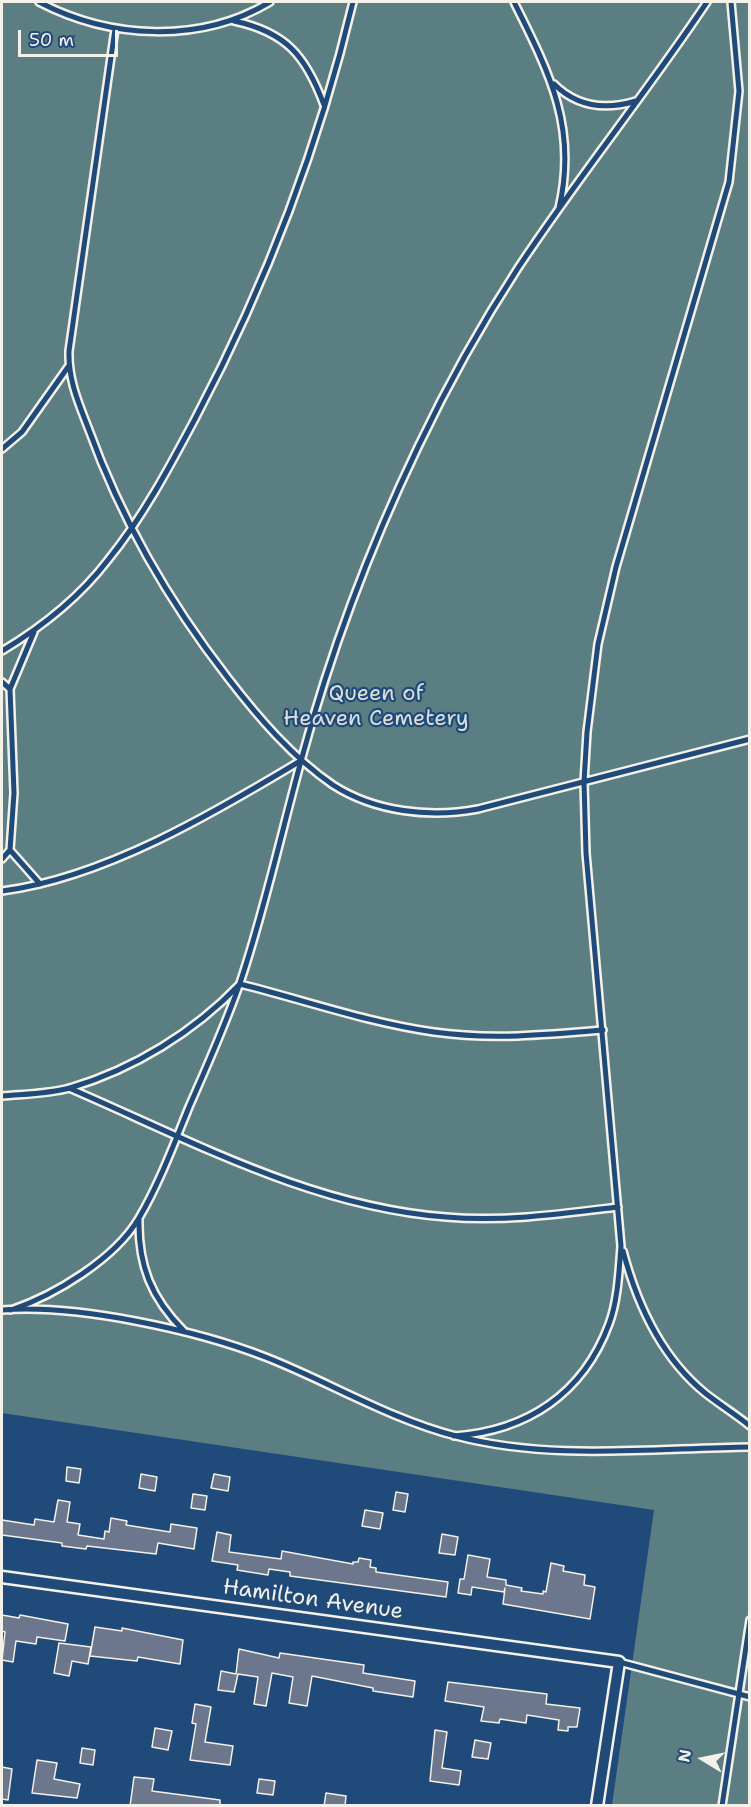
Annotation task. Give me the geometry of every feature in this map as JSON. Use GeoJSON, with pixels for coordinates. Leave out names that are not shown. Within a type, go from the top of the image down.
{"type":"FeatureCollection","features":[{"type":"Feature","properties":{"kind":"street","name":"Hamilton Avenue"},"geometry":{"type":"LineString","coordinates":[[2,1577],[619,1662]]}},
{"type":"Feature","properties":{"kind":"street"},"geometry":{"type":"LineString","coordinates":[[597,1806],[619,1662]]}},
{"type":"Feature","properties":{"kind":"lane"},"geometry":{"type":"LineString","coordinates":[[39,2],[84,21],[115,29],[150,32],[183,31],[232,20],[270,2]]}},
{"type":"Feature","properties":{"kind":"lane"},"geometry":{"type":"LineString","coordinates":[[2,651],[66,606],[109,560],[178,452],[233,344],[284,224],[324,106],[353,2]]}},
{"type":"Feature","properties":{"kind":"lane"},"geometry":{"type":"LineString","coordinates":[[514,2],[551,81],[563,118],[566,151],[564,185],[558,212]]}},
{"type":"Feature","properties":{"kind":"lane"},"geometry":{"type":"LineString","coordinates":[[11,1310],[29,1303],[74,1278],[116,1245],[139,1218],[178,1135],[240,984],[262,912],[302,760],[351,608],[375,544],[419,445],[503,292],[707,2]]}},
{"type":"Feature","properties":{"kind":"lane"},"geometry":{"type":"LineString","coordinates":[[454,1436],[483,1434],[506,1427],[541,1410],[574,1384],[589,1366],[610,1322],[621,1246],[586,853],[584,782],[592,688],[607,607],[729,182],[739,91],[731,2]]}},
{"type":"Feature","properties":{"kind":"lane"},"geometry":{"type":"LineString","coordinates":[[232,20],[263,29],[290,45],[310,70],[324,106]]}},
{"type":"Feature","properties":{"kind":"lane"},"geometry":{"type":"LineString","coordinates":[[115,29],[68,367],[98,454],[130,528],[168,595],[243,698],[302,760],[334,785],[352,795],[388,807],[425,813],[470,810],[750,739]]}},
{"type":"Feature","properties":{"kind":"lane"},"geometry":{"type":"LineString","coordinates":[[551,81],[563,93],[585,104],[615,106],[636,101]]}},
{"type":"Feature","properties":{"kind":"lane"},"geometry":{"type":"LineString","coordinates":[[2,449],[28,424],[68,367]]}},
{"type":"Feature","properties":{"kind":"lane"},"geometry":{"type":"LineString","coordinates":[[2,859],[10,850],[14,749],[10,688],[34,630]]}},
{"type":"Feature","properties":{"kind":"lane"},"geometry":{"type":"LineString","coordinates":[[2,682],[10,688]]}},
{"type":"Feature","properties":{"kind":"lane"},"geometry":{"type":"LineString","coordinates":[[2,891],[40,884],[107,861],[194,822],[302,760]]}},
{"type":"Feature","properties":{"kind":"lane"},"geometry":{"type":"LineString","coordinates":[[10,850],[40,884]]}},
{"type":"Feature","properties":{"kind":"lane"},"geometry":{"type":"LineString","coordinates":[[240,984],[407,1027],[436,1032],[500,1036],[603,1030]]}},
{"type":"Feature","properties":{"kind":"lane"},"geometry":{"type":"LineString","coordinates":[[2,1096],[69,1088],[121,1068],[174,1039],[220,1004],[240,984]]}},
{"type":"Feature","properties":{"kind":"lane"},"geometry":{"type":"LineString","coordinates":[[69,1088],[297,1185],[327,1195],[392,1210],[446,1217],[504,1218],[618,1207]]}},
{"type":"Feature","properties":{"kind":"lane"},"geometry":{"type":"LineString","coordinates":[[139,1218],[141,1254],[149,1285],[158,1300],[185,1332]]}},
{"type":"Feature","properties":{"kind":"lane"},"geometry":{"type":"LineString","coordinates":[[621,1246],[647,1318],[672,1359],[704,1392],[750,1426]]}},
{"type":"Feature","properties":{"kind":"lane"},"geometry":{"type":"LineString","coordinates":[[2,1310],[81,1314],[185,1332],[267,1358],[391,1414],[454,1436],[514,1446],[582,1450],[750,1447]]}},
{"type":"Feature","properties":{"kind":"lane"},"geometry":{"type":"LineString","coordinates":[[722,1806],[750,1620]]}},
{"type":"Feature","properties":{"kind":"lane"},"geometry":{"type":"LineString","coordinates":[[619,1662],[750,1697]]}},
{"type":"Feature","properties":{"kind":"green space","name":"Queen of Heaven Cemetery"},"geometry":{"type":"Polygon","coordinates":[[[2,2],[749,2],[749,1805],[612,1805],[654,1510],[2,1413],[2,2]]]}},
{"type":"Feature","properties":{"kind":"building"},"geometry":{"type":"Polygon","coordinates":[[[67,1467],[81,1469],[79,1483],[66,1481],[67,1467]]]}},
{"type":"Feature","properties":{"kind":"building"},"geometry":{"type":"Polygon","coordinates":[[[141,1474],[157,1477],[155,1491],[139,1488],[141,1474]]]}},
{"type":"Feature","properties":{"kind":"building"},"geometry":{"type":"Polygon","coordinates":[[[214,1474],[230,1477],[228,1491],[211,1488],[214,1474]]]}},
{"type":"Feature","properties":{"kind":"building"},"geometry":{"type":"Polygon","coordinates":[[[396,1492],[408,1494],[405,1512],[393,1510],[396,1492]]]}},
{"type":"Feature","properties":{"kind":"building"},"geometry":{"type":"Polygon","coordinates":[[[193,1494],[207,1496],[205,1510],[191,1508],[193,1494]]]}},
{"type":"Feature","properties":{"kind":"building"},"geometry":{"type":"Polygon","coordinates":[[[58,1500],[70,1502],[67,1522],[80,1524],[78,1535],[104,1539],[105,1531],[109,1532],[111,1518],[127,1521],[126,1525],[170,1532],[171,1524],[197,1528],[194,1549],[158,1543],[156,1554],[87,1546],[86,1549],[62,1546],[62,1543],[2,1535],[2,1520],[34,1525],[35,1519],[54,1522],[58,1500]]]}},
{"type":"Feature","properties":{"kind":"building"},"geometry":{"type":"Polygon","coordinates":[[[365,1510],[383,1513],[380,1529],[362,1526],[365,1510]]]}},
{"type":"Feature","properties":{"kind":"building"},"geometry":{"type":"Polygon","coordinates":[[[217,1532],[231,1535],[229,1552],[281,1559],[282,1551],[353,1564],[353,1562],[358,1562],[359,1558],[371,1560],[370,1567],[376,1568],[376,1572],[448,1582],[446,1597],[290,1576],[290,1572],[269,1569],[268,1575],[237,1570],[238,1565],[212,1561],[217,1532]]]}},
{"type":"Feature","properties":{"kind":"building"},"geometry":{"type":"Polygon","coordinates":[[[442,1534],[458,1537],[455,1555],[439,1553],[442,1534]]]}},
{"type":"Feature","properties":{"kind":"building"},"geometry":{"type":"Polygon","coordinates":[[[468,1555],[490,1559],[487,1577],[506,1580],[506,1585],[522,1588],[521,1591],[543,1594],[543,1591],[546,1592],[551,1563],[564,1566],[563,1571],[585,1575],[584,1585],[595,1587],[590,1619],[503,1604],[505,1588],[504,1592],[472,1587],[471,1595],[458,1593],[460,1579],[464,1579],[468,1555]]]}},
{"type":"Feature","properties":{"kind":"building"},"geometry":{"type":"Polygon","coordinates":[[[2,1615],[19,1618],[20,1615],[68,1624],[65,1641],[37,1637],[36,1644],[16,1641],[13,1662],[2,1660],[5,1632],[2,1631],[2,1615]]]}},
{"type":"Feature","properties":{"kind":"building"},"geometry":{"type":"Polygon","coordinates":[[[95,1627],[122,1631],[122,1628],[183,1640],[180,1664],[138,1657],[137,1661],[90,1656],[95,1627]]]}},
{"type":"Feature","properties":{"kind":"building"},"geometry":{"type":"Polygon","coordinates":[[[59,1643],[91,1647],[88,1664],[72,1661],[69,1676],[54,1673],[59,1643]]]}},
{"type":"Feature","properties":{"kind":"building"},"geometry":{"type":"Polygon","coordinates":[[[239,1649],[279,1658],[280,1653],[364,1665],[363,1673],[415,1681],[413,1697],[373,1691],[373,1688],[312,1676],[307,1706],[289,1703],[293,1677],[272,1673],[266,1706],[254,1704],[258,1677],[238,1674],[234,1692],[218,1690],[221,1671],[236,1674],[239,1649]]]}},
{"type":"Feature","properties":{"kind":"building"},"geometry":{"type":"Polygon","coordinates":[[[448,1682],[547,1694],[546,1704],[580,1708],[577,1727],[568,1727],[568,1731],[558,1730],[559,1720],[527,1715],[526,1723],[500,1719],[499,1723],[481,1721],[484,1707],[445,1701],[448,1682]]]}},
{"type":"Feature","properties":{"kind":"building"},"geometry":{"type":"Polygon","coordinates":[[[195,1704],[211,1707],[205,1742],[233,1746],[230,1765],[190,1760],[196,1724],[192,1723],[195,1704]]]}},
{"type":"Feature","properties":{"kind":"building"},"geometry":{"type":"Polygon","coordinates":[[[155,1728],[172,1731],[168,1750],[152,1747],[155,1728]]]}},
{"type":"Feature","properties":{"kind":"building"},"geometry":{"type":"Polygon","coordinates":[[[435,1730],[447,1732],[442,1768],[461,1771],[459,1785],[430,1781],[435,1730]]]}},
{"type":"Feature","properties":{"kind":"building"},"geometry":{"type":"Polygon","coordinates":[[[475,1740],[491,1743],[488,1759],[472,1757],[475,1740]]]}},
{"type":"Feature","properties":{"kind":"building"},"geometry":{"type":"Polygon","coordinates":[[[82,1748],[95,1750],[93,1765],[80,1763],[82,1748]]]}},
{"type":"Feature","properties":{"kind":"building"},"geometry":{"type":"Polygon","coordinates":[[[37,1760],[57,1763],[54,1779],[80,1784],[77,1798],[32,1793],[37,1760]]]}},
{"type":"Feature","properties":{"kind":"building"},"geometry":{"type":"Polygon","coordinates":[[[2,1767],[12,1769],[8,1800],[2,1799],[2,1767]]]}},
{"type":"Feature","properties":{"kind":"building"},"geometry":{"type":"Polygon","coordinates":[[[134,1777],[154,1779],[152,1791],[220,1800],[220,1806],[130,1806],[134,1777]]]}},
{"type":"Feature","properties":{"kind":"building"},"geometry":{"type":"Polygon","coordinates":[[[259,1779],[275,1781],[273,1795],[257,1793],[259,1779]]]}},
{"type":"Feature","properties":{"kind":"building"},"geometry":{"type":"Polygon","coordinates":[[[326,1793],[346,1796],[345,1806],[324,1806],[326,1793]]]}}]}
